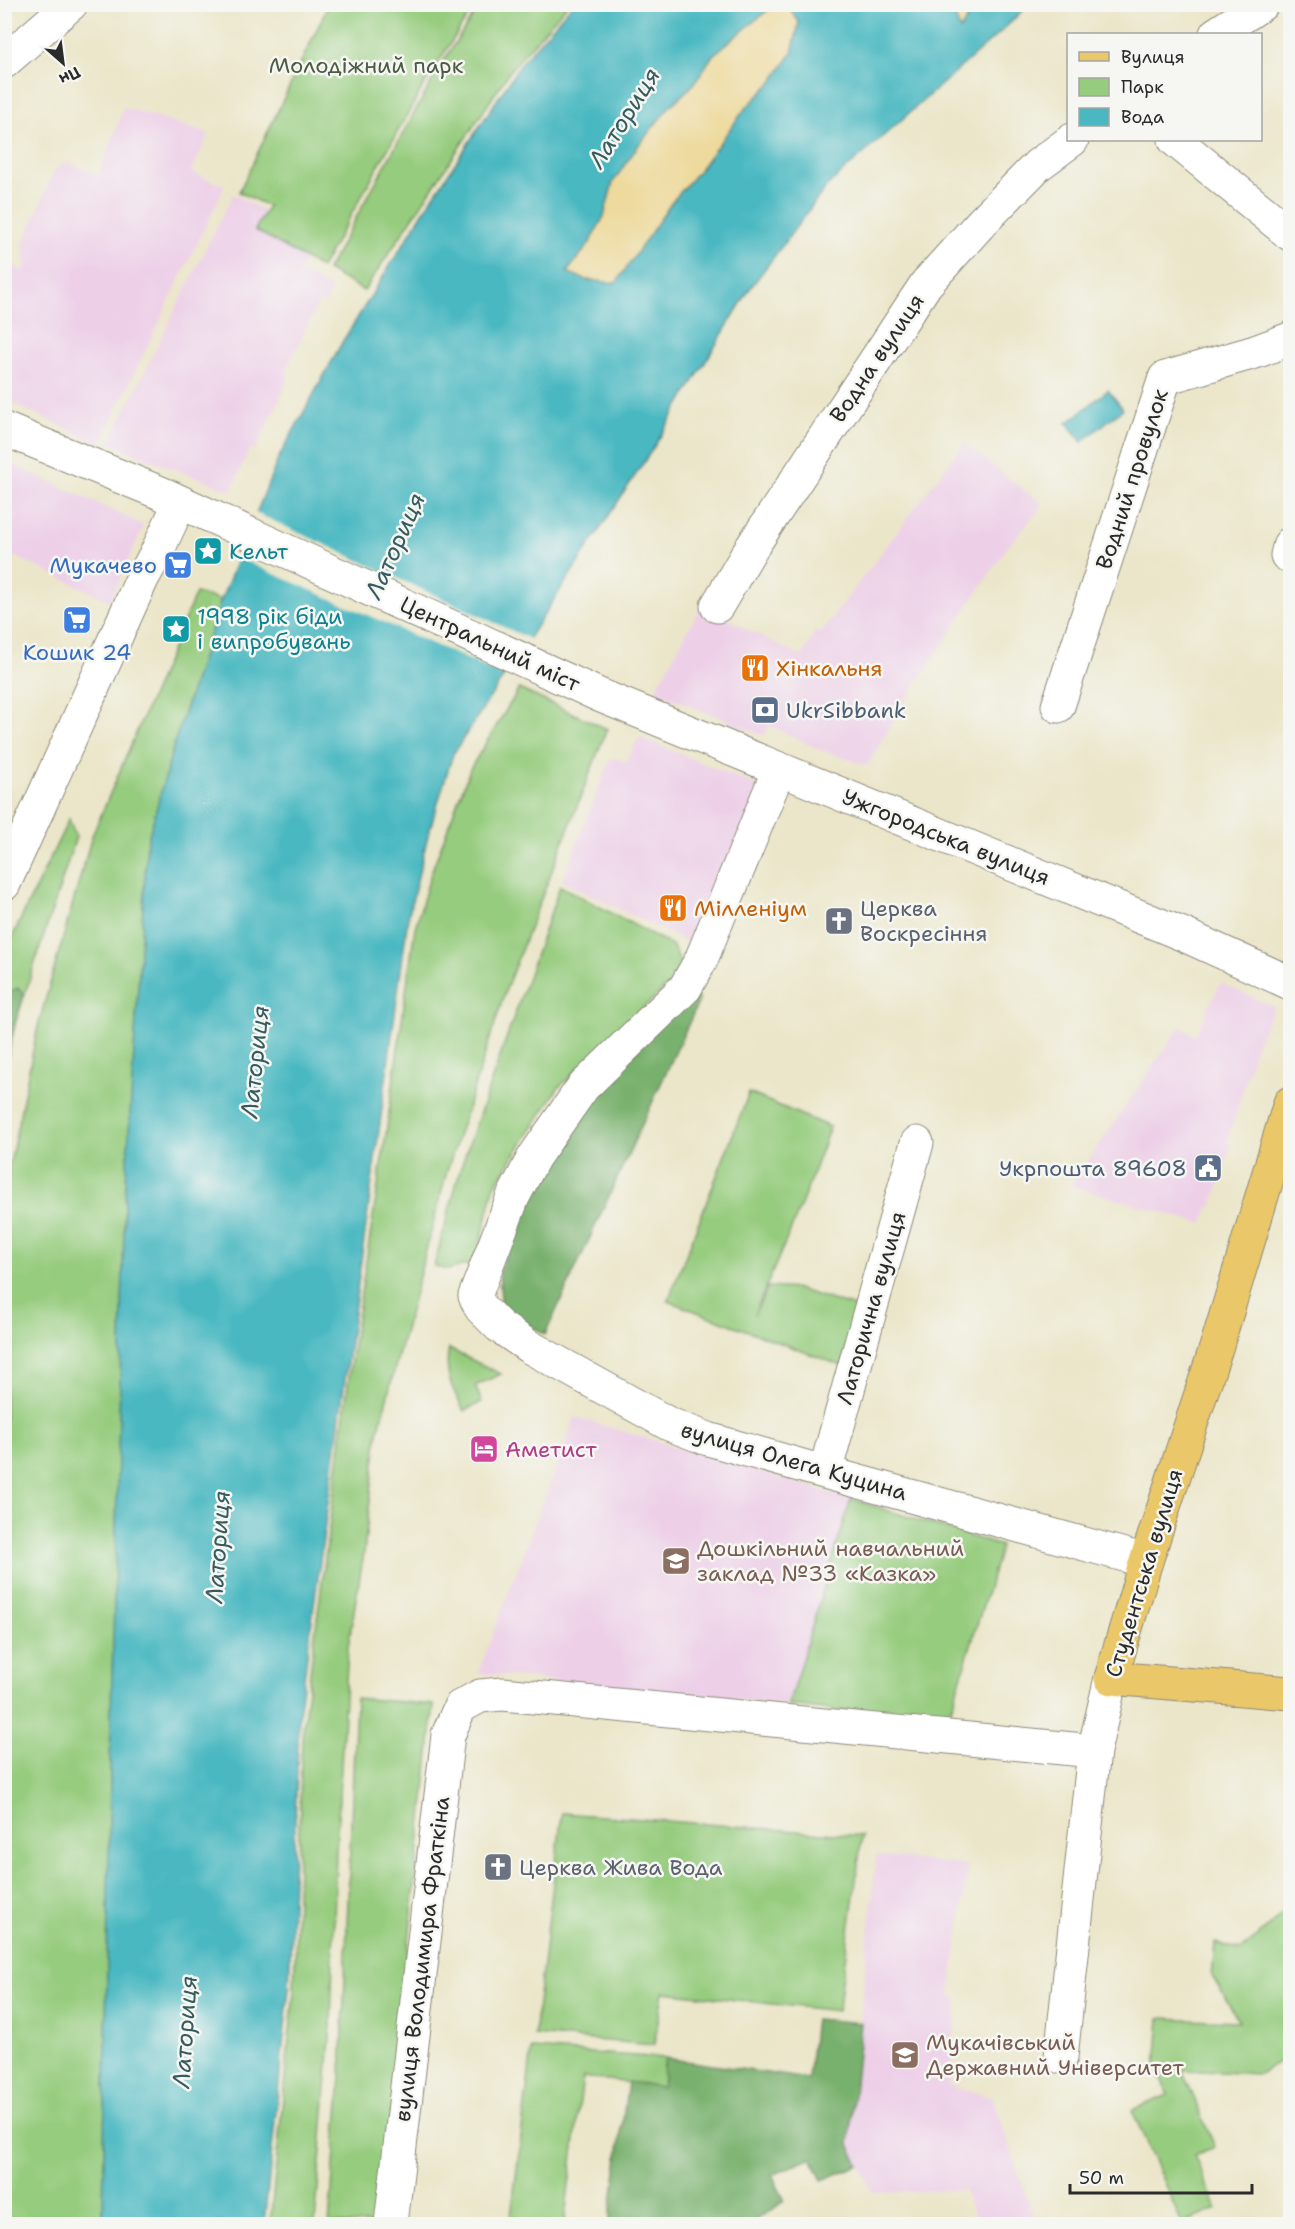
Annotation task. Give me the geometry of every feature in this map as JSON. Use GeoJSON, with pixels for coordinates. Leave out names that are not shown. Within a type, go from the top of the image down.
{"type":"FeatureCollection","features":[{"type":"Feature","properties":{"kind":"main road","name":"Студентська вулиця"},"geometry":{"type":"LineString","coordinates":[[1111,1678],[1146,1561],[1217,1345],[1290,1103]]}},
{"type":"Feature","properties":{"kind":"main road"},"geometry":{"type":"LineString","coordinates":[[1111,1678],[1290,1693]]}},
{"type":"Feature","properties":{"kind":"street"},"geometry":{"type":"LineString","coordinates":[[4,62],[71,4]]}},
{"type":"Feature","properties":{"kind":"street"},"geometry":{"type":"LineString","coordinates":[[1218,33],[1262,4]]}},
{"type":"Feature","properties":{"kind":"street","name":"Водна вулиця"},"geometry":{"type":"LineString","coordinates":[[717,606],[750,550],[926,284],[1038,165],[1071,141]]}},
{"type":"Feature","properties":{"kind":"street"},"geometry":{"type":"LineString","coordinates":[[1176,141],[1290,234]]}},
{"type":"Feature","properties":{"kind":"street","name":"Водний провулок"},"geometry":{"type":"LineString","coordinates":[[1058,706],[1165,378],[1255,352],[1290,339]]}},
{"type":"Feature","properties":{"kind":"street","name":"Центральний міст"},"geometry":{"type":"LineString","coordinates":[[4,429],[180,501],[216,520],[600,694]]}},
{"type":"Feature","properties":{"kind":"street"},"geometry":{"type":"LineString","coordinates":[[4,884],[142,579],[180,501]]}},
{"type":"Feature","properties":{"kind":"street","name":"Ужгородська вулиця"},"geometry":{"type":"LineString","coordinates":[[600,694],[1182,934],[1290,983]]}},
{"type":"Feature","properties":{"kind":"street","name":"вулиця Олега Куцина"},"geometry":{"type":"LineString","coordinates":[[779,769],[701,960],[685,988],[583,1088],[559,1119],[534,1157],[513,1197],[475,1296],[482,1308],[499,1326],[528,1346],[669,1424],[708,1438],[825,1472],[1146,1561]]}},
{"type":"Feature","properties":{"kind":"street","name":"Латорична вулиця"},"geometry":{"type":"LineString","coordinates":[[825,1472],[917,1143]]}},
{"type":"Feature","properties":{"kind":"street","name":"Студентська вулиця"},"geometry":{"type":"LineString","coordinates":[[1061,2057],[1094,1750],[1111,1678]]}},
{"type":"Feature","properties":{"kind":"street","name":"вулиця Володимира Фраткіна"},"geometry":{"type":"LineString","coordinates":[[391,2224],[448,1735],[460,1707],[480,1696],[502,1694],[1094,1750]]}},
{"type":"Feature","properties":{"kind":"shaded area"},"geometry":{"type":"Polygon","coordinates":[[[124,107],[209,134],[191,172],[225,186],[100,444],[5,400],[5,281],[14,265],[22,272],[26,265],[23,245],[55,169],[67,162],[99,175],[124,107]]]}},
{"type":"Feature","properties":{"kind":"shaded area"},"geometry":{"type":"Polygon","coordinates":[[[233,194],[265,211],[255,231],[306,259],[299,271],[332,289],[325,303],[319,301],[287,368],[287,379],[282,394],[255,450],[250,448],[231,491],[109,443],[233,194]]]}},
{"type":"Feature","properties":{"kind":"shaded area"},"geometry":{"type":"Polygon","coordinates":[[[964,443],[1043,505],[1007,548],[911,691],[867,766],[818,749],[769,725],[764,736],[655,691],[704,600],[728,613],[729,620],[802,657],[815,631],[821,633],[964,443]]]}},
{"type":"Feature","properties":{"kind":"shaded area"},"geometry":{"type":"Polygon","coordinates":[[[5,461],[144,525],[110,601],[5,552],[5,461]]]}},
{"type":"Feature","properties":{"kind":"shaded area"},"geometry":{"type":"Polygon","coordinates":[[[639,737],[761,787],[702,949],[562,881],[610,759],[615,758],[626,762],[639,737]]]}},
{"type":"Feature","properties":{"kind":"shaded area"},"geometry":{"type":"Polygon","coordinates":[[[1220,983],[1274,1007],[1255,1048],[1227,1142],[1231,1144],[1212,1208],[1208,1208],[1203,1224],[1071,1186],[1180,1027],[1195,1036],[1220,983]]]}},
{"type":"Feature","properties":{"kind":"shaded area","name":"Дошкільний навчальний заклад №33 «Казка»"},"geometry":{"type":"Polygon","coordinates":[[[575,1417],[851,1499],[788,1705],[478,1673],[575,1417]]]}},
{"type":"Feature","properties":{"kind":"shaded area","name":"Мукачівський Державний Університет"},"geometry":{"type":"Polygon","coordinates":[[[876,1855],[968,1866],[950,1995],[958,1998],[949,2086],[992,2096],[1036,2224],[978,2224],[963,2190],[873,2193],[849,2144],[876,1855]]]}},
{"type":"Feature","properties":{"kind":"green space","name":"Молодіжний парк"},"geometry":{"type":"Polygon","coordinates":[[[329,4],[475,5],[425,83],[321,268],[255,230],[268,206],[239,192],[329,4]]]}},
{"type":"Feature","properties":{"kind":"green space"},"geometry":{"type":"Polygon","coordinates":[[[480,5],[567,5],[512,68],[364,291],[327,270],[441,65],[480,5]]]}},
{"type":"Feature","properties":{"kind":"green space"},"geometry":{"type":"Polygon","coordinates":[[[196,593],[221,600],[175,741],[147,843],[125,1197],[111,1716],[103,2224],[5,2224],[5,1187],[38,1026],[92,836],[196,593]]]}},
{"type":"Feature","properties":{"kind":"green space"},"geometry":{"type":"Polygon","coordinates":[[[519,689],[607,729],[506,989],[447,1171],[378,1432],[364,1552],[348,1647],[336,1851],[331,2025],[315,2224],[270,2224],[294,1992],[302,1738],[354,1339],[415,928],[431,873],[470,769],[519,689]]]}},
{"type":"Feature","properties":{"kind":"green space"},"geometry":{"type":"Polygon","coordinates":[[[69,819],[76,837],[15,1024],[5,1071],[5,952],[69,819]]]}},
{"type":"Feature","properties":{"kind":"green space"},"geometry":{"type":"Polygon","coordinates":[[[560,886],[672,945],[684,970],[558,1088],[494,1187],[476,1262],[448,1270],[434,1266],[461,1167],[560,886]]]}},
{"type":"Feature","properties":{"kind":"green space"},"geometry":{"type":"Polygon","coordinates":[[[18,988],[24,996],[15,1024],[5,1071],[5,1002],[8,993],[18,988]]]}},
{"type":"Feature","properties":{"kind":"green space"},"geometry":{"type":"Polygon","coordinates":[[[694,990],[699,1001],[545,1335],[508,1311],[501,1300],[499,1271],[534,1190],[592,1098],[694,990]]]}},
{"type":"Feature","properties":{"kind":"green space"},"geometry":{"type":"Polygon","coordinates":[[[749,1093],[830,1127],[800,1208],[754,1315],[768,1287],[797,1289],[858,1308],[842,1366],[668,1301],[749,1093]]]}},
{"type":"Feature","properties":{"kind":"green space"},"geometry":{"type":"Polygon","coordinates":[[[449,1349],[501,1374],[475,1386],[482,1402],[464,1411],[448,1374],[449,1349]]]}},
{"type":"Feature","properties":{"kind":"green space"},"geometry":{"type":"Polygon","coordinates":[[[851,1499],[1001,1546],[947,1723],[788,1705],[851,1499]]]}},
{"type":"Feature","properties":{"kind":"green space"},"geometry":{"type":"Polygon","coordinates":[[[356,1698],[434,1705],[379,2224],[329,2224],[341,2078],[356,1698]]]}},
{"type":"Feature","properties":{"kind":"green space"},"geometry":{"type":"Polygon","coordinates":[[[562,1813],[862,1836],[838,2011],[663,1992],[654,2045],[534,2035],[562,1813]]]}},
{"type":"Feature","properties":{"kind":"green space"},"geometry":{"type":"Polygon","coordinates":[[[1290,1906],[1290,2055],[1259,2074],[1182,2070],[1215,2147],[1194,2155],[1217,2209],[1182,2224],[1132,2110],[1168,2095],[1156,2067],[1160,2018],[1239,2021],[1212,1976],[1215,1943],[1242,1950],[1290,1906]]]}},
{"type":"Feature","properties":{"kind":"green space"},"geometry":{"type":"Polygon","coordinates":[[[815,2019],[861,2023],[849,2144],[859,2165],[822,2180],[811,2158],[772,2175],[785,2201],[750,2224],[609,2224],[628,2082],[662,2087],[665,2058],[808,2079],[815,2019]]]}},
{"type":"Feature","properties":{"kind":"green space"},"geometry":{"type":"Polygon","coordinates":[[[532,2049],[665,2058],[662,2087],[583,2077],[564,2224],[510,2224],[532,2049]]]}},
{"type":"Feature","properties":{"kind":"sand"},"geometry":{"type":"Polygon","coordinates":[[[779,5],[788,5],[799,23],[792,53],[773,81],[745,109],[701,168],[672,202],[617,283],[586,280],[567,272],[589,244],[604,216],[613,182],[637,147],[669,107],[694,84],[713,55],[768,10],[779,5]]]}},
{"type":"Feature","properties":{"kind":"sand"},"geometry":{"type":"Polygon","coordinates":[[[951,5],[976,5],[960,31],[951,5]]]}},
{"type":"Feature","properties":{"kind":"water","name":"Латориця"},"geometry":{"type":"Polygon","coordinates":[[[572,5],[779,5],[768,10],[713,55],[694,84],[669,107],[613,182],[604,216],[589,244],[567,272],[586,280],[616,283],[672,202],[701,168],[745,109],[773,81],[792,53],[799,23],[788,5],[951,5],[960,30],[976,5],[1028,5],[827,186],[749,290],[657,442],[453,754],[428,835],[408,918],[299,1715],[289,1989],[264,2224],[103,2224],[111,1716],[125,1197],[147,843],[175,741],[221,600],[279,457],[343,341],[429,203],[522,62],[572,5]]]}},
{"type":"Feature","properties":{"kind":"water"},"geometry":{"type":"Polygon","coordinates":[[[1108,390],[1123,409],[1082,442],[1067,423],[1108,390]]]}},
{"type":"Feature","properties":{"kind":"pier"},"geometry":{"type":"Polygon","coordinates":[[[254,512],[532,640],[508,677],[236,557],[254,512]]]}},
{"type":"Feature","properties":{"kind":"place","name":"Кельт"},"geometry":{"type":"Point","coordinates":[208,551]}},
{"type":"Feature","properties":{"kind":"place","name":"Мукачево"},"geometry":{"type":"Point","coordinates":[178,565]}},
{"type":"Feature","properties":{"kind":"place","name":"Кошик 24"},"geometry":{"type":"Point","coordinates":[77,620]}},
{"type":"Feature","properties":{"kind":"place","name":"1998 рік біди і випробувань"},"geometry":{"type":"Point","coordinates":[176,629]}},
{"type":"Feature","properties":{"kind":"place","name":"Хінкальня"},"geometry":{"type":"Point","coordinates":[755,668]}},
{"type":"Feature","properties":{"kind":"place","name":"UkrSibbank"},"geometry":{"type":"Point","coordinates":[765,710]}},
{"type":"Feature","properties":{"kind":"place","name":"Мілленіум"},"geometry":{"type":"Point","coordinates":[673,908]}},
{"type":"Feature","properties":{"kind":"place","name":"Церква Воскресіння"},"geometry":{"type":"Point","coordinates":[839,921]}},
{"type":"Feature","properties":{"kind":"place","name":"Укрпошта 89608"},"geometry":{"type":"Point","coordinates":[1208,1168]}},
{"type":"Feature","properties":{"kind":"place","name":"Аметист"},"geometry":{"type":"Point","coordinates":[484,1449]}},
{"type":"Feature","properties":{"kind":"place","name":"Дошкільний навчальний заклад №33 «Казка»"},"geometry":{"type":"Point","coordinates":[676,1561]}},
{"type":"Feature","properties":{"kind":"place","name":"Церква Жива Вода"},"geometry":{"type":"Point","coordinates":[498,1867]}},
{"type":"Feature","properties":{"kind":"place","name":"Мукачівський Державний Університет"},"geometry":{"type":"Point","coordinates":[905,2055]}}]}
